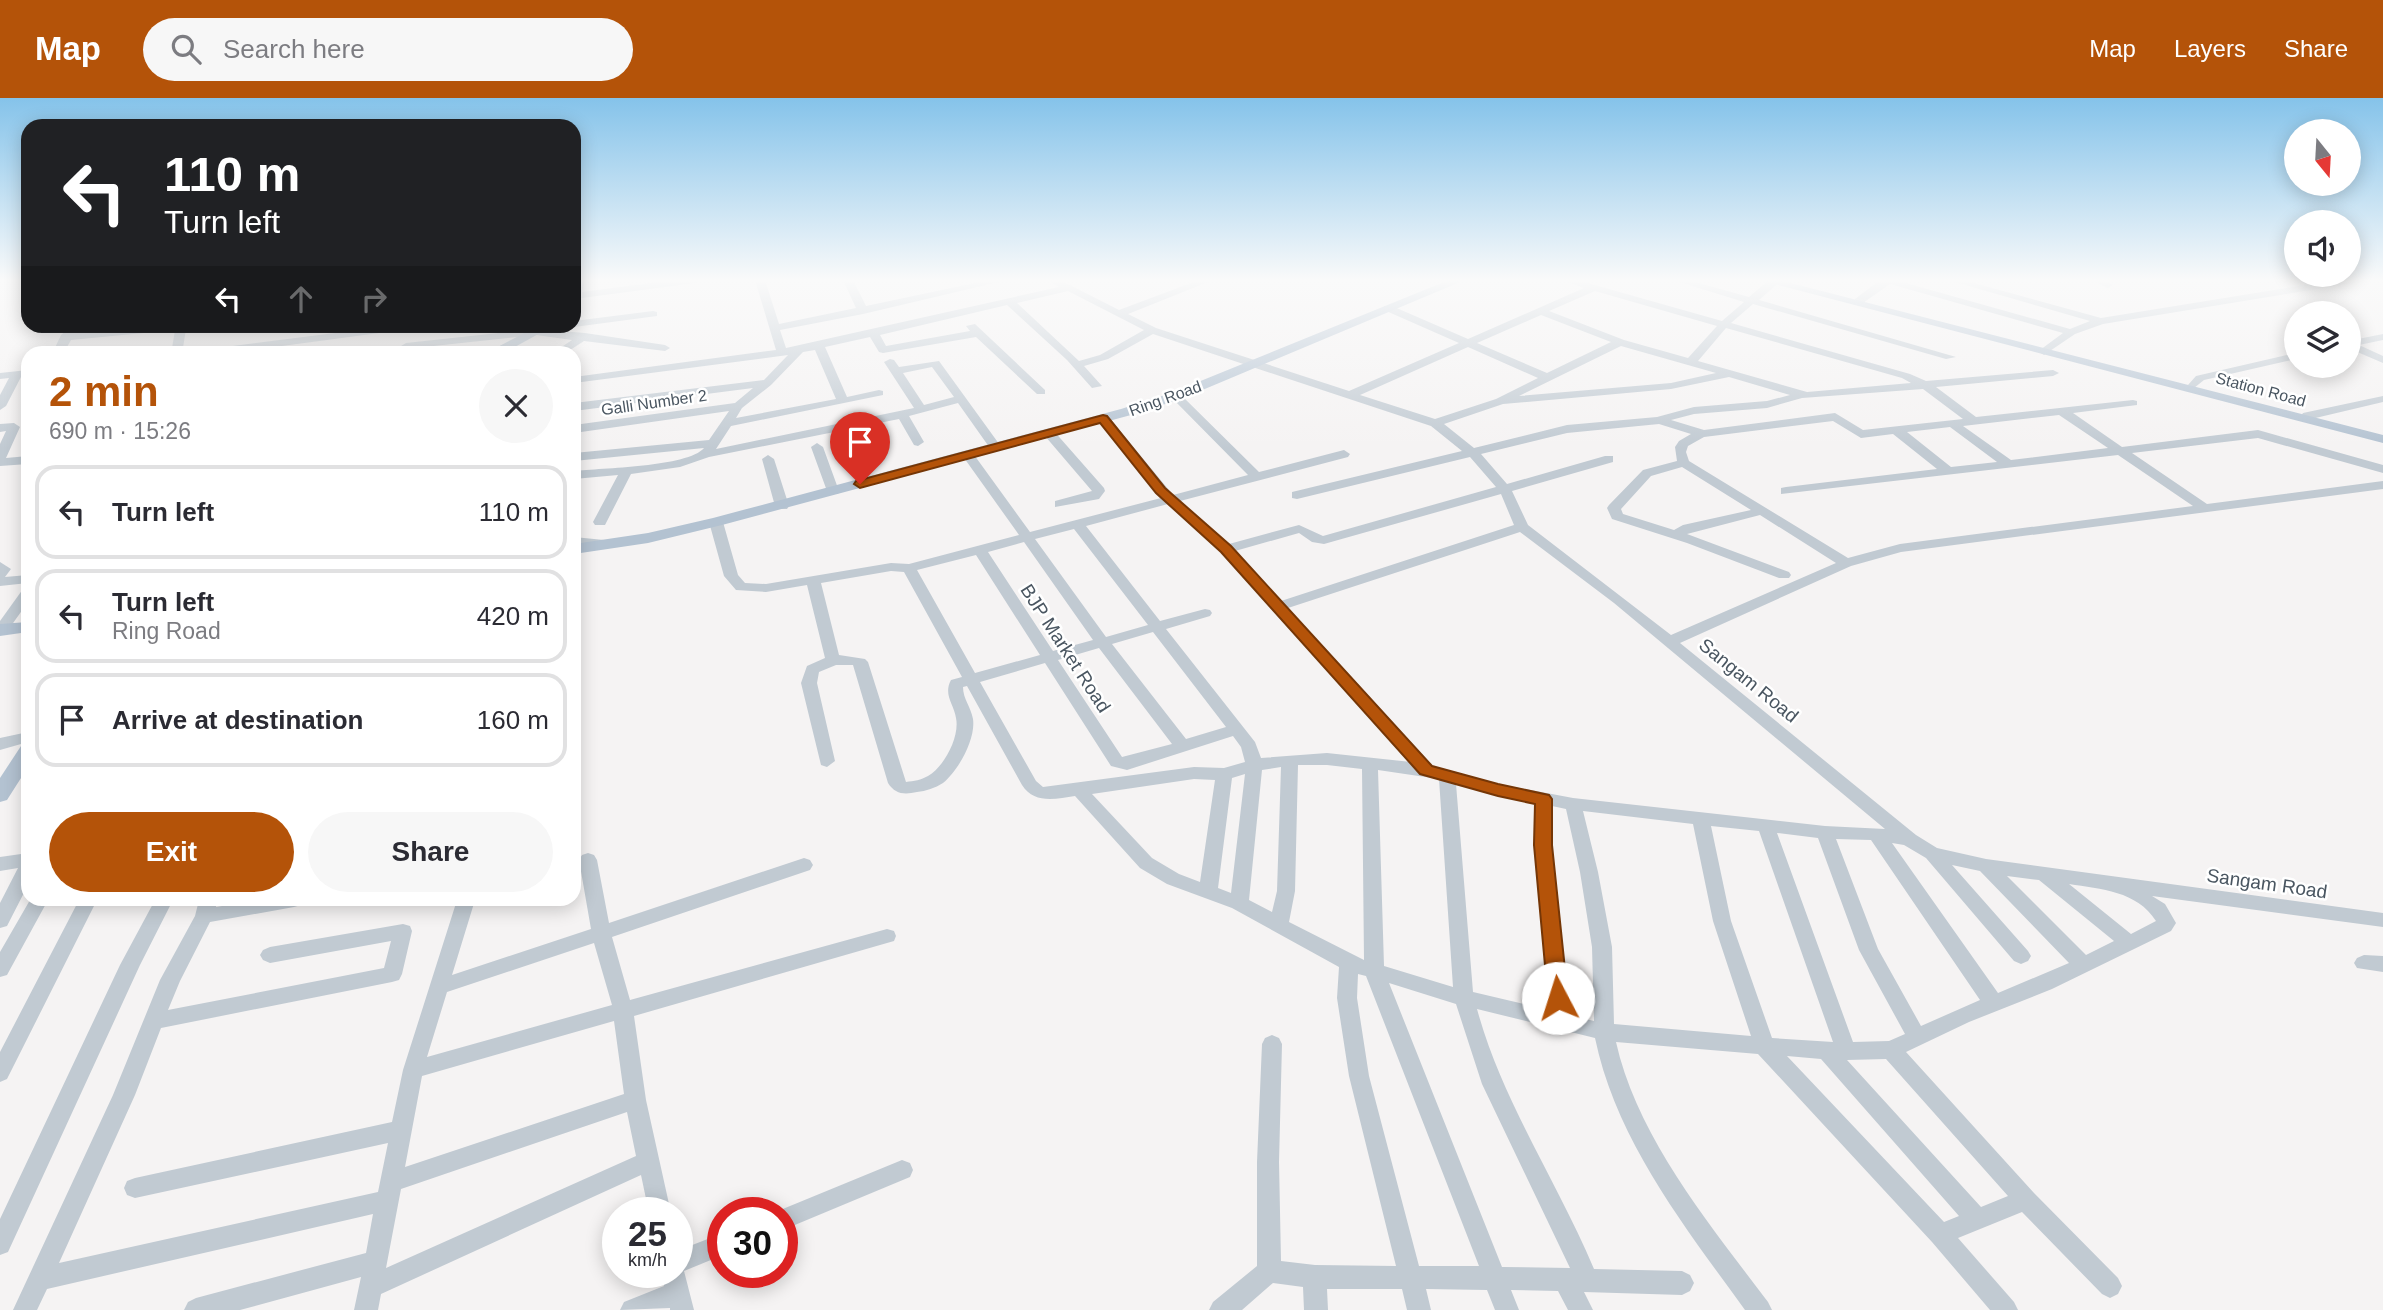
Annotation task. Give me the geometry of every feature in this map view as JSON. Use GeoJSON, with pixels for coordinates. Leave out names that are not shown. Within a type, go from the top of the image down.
{"type":"FeatureCollection","features":[{"type":"Feature","properties":{"kind":"main road"},"geometry":{"type":"LineString","coordinates":[[506,346],[526,337]]}},
{"type":"Feature","properties":{"kind":"main road","name":"Ring Road"},"geometry":{"type":"LineString","coordinates":[[581,548],[648,538],[782,506],[1103,418],[1176,396],[1320,337]]}},
{"type":"Feature","properties":{"kind":"main road","name":"Station Road"},"geometry":{"type":"LineString","coordinates":[[1989,337],[2383,437]]}},
{"type":"Feature","properties":{"kind":"main road","name":"Station Road"},"geometry":{"type":"LineString","coordinates":[[1992,337],[2194,386],[2383,437]]}},
{"type":"Feature","properties":{"kind":"main road"},"geometry":{"type":"LineString","coordinates":[[1,630],[21,627]]}},
{"type":"Feature","properties":{"kind":"main road"},"geometry":{"type":"LineString","coordinates":[[0,795],[21,762]]}},
{"type":"Feature","properties":{"kind":"street"},"geometry":{"type":"LineString","coordinates":[[61,346],[65,337],[70,337]]}},
{"type":"Feature","properties":{"kind":"street"},"geometry":{"type":"LineString","coordinates":[[252,346],[322,337]]}},
{"type":"Feature","properties":{"kind":"street"},"geometry":{"type":"LineString","coordinates":[[439,346],[491,337]]}},
{"type":"Feature","properties":{"kind":"street"},"geometry":{"type":"LineString","coordinates":[[569,346],[584,337]]}},
{"type":"Feature","properties":{"kind":"street"},"geometry":{"type":"LineString","coordinates":[[589,337],[665,348]]}},
{"type":"Feature","properties":{"kind":"street"},"geometry":{"type":"LineString","coordinates":[[778,337],[782,353]]}},
{"type":"Feature","properties":{"kind":"street"},"geometry":{"type":"LineString","coordinates":[[581,379],[782,353],[862,337]]}},
{"type":"Feature","properties":{"kind":"street"},"geometry":{"type":"LineString","coordinates":[[875,337],[921,410]]}},
{"type":"Feature","properties":{"kind":"street"},"geometry":{"type":"LineString","coordinates":[[883,351],[959,337]]}},
{"type":"Feature","properties":{"kind":"street"},"geometry":{"type":"LineString","coordinates":[[982,337],[1041,392]]}},
{"type":"Feature","properties":{"kind":"street"},"geometry":{"type":"LineString","coordinates":[[1047,337],[1096,386]]}},
{"type":"Feature","properties":{"kind":"street"},"geometry":{"type":"LineString","coordinates":[[1077,365],[1104,357],[1140,337]]}},
{"type":"Feature","properties":{"kind":"street","name":"Sangam Road"},"geometry":{"type":"LineString","coordinates":[[1171,337],[1435,423],[1474,454],[1505,489],[1522,527],[1669,642],[1910,840],[1932,853],[1986,866],[2383,920]]}},
{"type":"Feature","properties":{"kind":"street"},"geometry":{"type":"LineString","coordinates":[[1452,337],[1546,377]]}},
{"type":"Feature","properties":{"kind":"street"},"geometry":{"type":"LineString","coordinates":[[1347,396],[1481,337]]}},
{"type":"Feature","properties":{"kind":"street"},"geometry":{"type":"LineString","coordinates":[[1606,337],[1803,395],[1861,434],[2133,403]]}},
{"type":"Feature","properties":{"kind":"street"},"geometry":{"type":"LineString","coordinates":[[1690,363],[1713,337]]}},
{"type":"Feature","properties":{"kind":"street"},"geometry":{"type":"LineString","coordinates":[[1768,337],[1906,376],[1927,386],[1972,420]]}},
{"type":"Feature","properties":{"kind":"street"},"geometry":{"type":"LineString","coordinates":[[1877,337],[1950,357]]}},
{"type":"Feature","properties":{"kind":"street"},"geometry":{"type":"LineString","coordinates":[[2046,351],[2065,337]]}},
{"type":"Feature","properties":{"kind":"street"},"geometry":{"type":"LineString","coordinates":[[2361,342],[2383,337]]}},
{"type":"Feature","properties":{"kind":"street"},"geometry":{"type":"LineString","coordinates":[[1435,423],[1500,401],[1620,342]]}},
{"type":"Feature","properties":{"kind":"street"},"geometry":{"type":"LineString","coordinates":[[819,346],[843,401]]}},
{"type":"Feature","properties":{"kind":"street"},"geometry":{"type":"LineString","coordinates":[[581,475],[694,461],[710,448],[738,407],[767,383],[799,350]]}},
{"type":"Feature","properties":{"kind":"street"},"geometry":{"type":"LineString","coordinates":[[2361,350],[2383,360]]}},
{"type":"Feature","properties":{"kind":"street"},"geometry":{"type":"LineString","coordinates":[[2194,386],[2200,378],[2284,359]]}},
{"type":"Feature","properties":{"kind":"street"},"geometry":{"type":"LineString","coordinates":[[895,371],[936,363],[996,448]]}},
{"type":"Feature","properties":{"kind":"street"},"geometry":{"type":"LineString","coordinates":[[0,376],[21,373]]}},
{"type":"Feature","properties":{"kind":"street"},"geometry":{"type":"LineString","coordinates":[[1297,495],[1474,454],[1567,429],[1660,419],[1774,402],[1803,395],[2053,373]]}},
{"type":"Feature","properties":{"kind":"street"},"geometry":{"type":"LineString","coordinates":[[1500,401],[1538,400],[1671,386],[1728,374]]}},
{"type":"Feature","properties":{"kind":"street"},"geometry":{"type":"LineString","coordinates":[[0,406],[21,376]]}},
{"type":"Feature","properties":{"kind":"street"},"geometry":{"type":"LineString","coordinates":[[581,406],[767,383]]}},
{"type":"Feature","properties":{"kind":"street"},"geometry":{"type":"LineString","coordinates":[[726,423],[879,393]]}},
{"type":"Feature","properties":{"kind":"street"},"geometry":{"type":"LineString","coordinates":[[1176,396],[1257,477]]}},
{"type":"Feature","properties":{"kind":"street"},"geometry":{"type":"LineString","coordinates":[[581,457],[710,448],[810,437],[903,416],[961,399]]}},
{"type":"Feature","properties":{"kind":"street"},"geometry":{"type":"LineString","coordinates":[[2307,416],[2383,399]]}},
{"type":"Feature","properties":{"kind":"street","name":"Galli Number 2"},"geometry":{"type":"LineString","coordinates":[[581,428],[738,407]]}},
{"type":"Feature","properties":{"kind":"street"},"geometry":{"type":"LineString","coordinates":[[2060,410],[2206,509]]}},
{"type":"Feature","properties":{"kind":"street"},"geometry":{"type":"LineString","coordinates":[[903,416],[918,442]]}},
{"type":"Feature","properties":{"kind":"street"},"geometry":{"type":"LineString","coordinates":[[1835,417],[1703,433],[1687,438],[1679,448],[1679,457],[1684,463],[1846,563]]}},
{"type":"Feature","properties":{"kind":"street"},"geometry":{"type":"LineString","coordinates":[[1103,418],[1160,490],[1226,549],[1426,770]]}},
{"type":"Feature","properties":{"kind":"street"},"geometry":{"type":"LineString","coordinates":[[1660,419],[1703,433]]}},
{"type":"Feature","properties":{"kind":"street"},"geometry":{"type":"LineString","coordinates":[[1950,422],[2008,464]]}},
{"type":"Feature","properties":{"kind":"street"},"geometry":{"type":"LineString","coordinates":[[0,428],[14,427],[1,462],[21,461]]}},
{"type":"Feature","properties":{"kind":"street"},"geometry":{"type":"LineString","coordinates":[[1896,430],[1949,472]]}},
{"type":"Feature","properties":{"kind":"street"},"geometry":{"type":"LineString","coordinates":[[1049,433],[1099,491],[1094,496],[1060,504]]}},
{"type":"Feature","properties":{"kind":"street"},"geometry":{"type":"LineString","coordinates":[[1786,491],[2258,434],[2383,470]]}},
{"type":"Feature","properties":{"kind":"street"},"geometry":{"type":"LineString","coordinates":[[817,447],[834,491]]}},
{"type":"Feature","properties":{"kind":"street"},"geometry":{"type":"LineString","coordinates":[[716,522],[735,584],[749,589],[891,567],[909,568],[1173,501],[1344,454]]}},
{"type":"Feature","properties":{"kind":"street"},"geometry":{"type":"LineString","coordinates":[[968,455],[1102,642],[1182,746],[1236,729]]}},
{"type":"Feature","properties":{"kind":"street"},"geometry":{"type":"LineString","coordinates":[[768,459],[782,506]]}},
{"type":"Feature","properties":{"kind":"street"},"geometry":{"type":"LineString","coordinates":[[1226,549],[1299,529],[1306,531],[1316,540],[1324,540],[1609,459]]}},
{"type":"Feature","properties":{"kind":"street"},"geometry":{"type":"LineString","coordinates":[[1684,463],[1647,472],[1614,509],[1622,520],[1675,535],[1784,575]]}},
{"type":"Feature","properties":{"kind":"street"},"geometry":{"type":"LineString","coordinates":[[600,522],[627,469]]}},
{"type":"Feature","properties":{"kind":"street"},"geometry":{"type":"LineString","coordinates":[[1669,642],[1846,563],[1900,548],[2383,485]]}},
{"type":"Feature","properties":{"kind":"street"},"geometry":{"type":"LineString","coordinates":[[1675,535],[1688,527],[1762,511]]}},
{"type":"Feature","properties":{"kind":"street"},"geometry":{"type":"LineString","coordinates":[[1078,525],[1249,746],[1254,765],[1239,903]]}},
{"type":"Feature","properties":{"kind":"street"},"geometry":{"type":"LineString","coordinates":[[1279,606],[1522,527]]}},
{"type":"Feature","properties":{"kind":"street"},"geometry":{"type":"LineString","coordinates":[[581,542],[604,544]]}},
{"type":"Feature","properties":{"kind":"street","name":"BJP Market Road"},"geometry":{"type":"LineString","coordinates":[[979,549],[1117,762],[1122,765],[1182,746]]}},
{"type":"Feature","properties":{"kind":"street"},"geometry":{"type":"LineString","coordinates":[[0,566],[4,567],[0,575]]}},
{"type":"Feature","properties":{"kind":"street"},"geometry":{"type":"LineString","coordinates":[[909,568],[1030,785],[1038,792],[1049,794],[1194,772],[1224,775],[1254,765],[1327,758],[1426,770],[1573,804],[1825,832],[1876,834],[1910,840]]}},
{"type":"Feature","properties":{"kind":"street"},"geometry":{"type":"LineString","coordinates":[[0,582],[21,580]]}},
{"type":"Feature","properties":{"kind":"street"},"geometry":{"type":"LineString","coordinates":[[813,580],[833,661]]}},
{"type":"Feature","properties":{"kind":"street"},"geometry":{"type":"LineString","coordinates":[[1,630],[21,602]]}},
{"type":"Feature","properties":{"kind":"street"},"geometry":{"type":"LineString","coordinates":[[827,761],[808,675],[812,669],[833,661],[854,660],[863,666],[896,783],[903,788],[927,784],[944,772],[960,744],[965,717],[954,688],[956,684],[1205,613]]}},
{"type":"Feature","properties":{"kind":"street"},"geometry":{"type":"LineString","coordinates":[[0,744],[21,739]]}},
{"type":"Feature","properties":{"kind":"street"},"geometry":{"type":"LineString","coordinates":[[1279,926],[1286,891],[1290,760]]}},
{"type":"Feature","properties":{"kind":"street"},"geometry":{"type":"LineString","coordinates":[[1370,765],[1374,971],[1497,1278],[1507,1310]]}},
{"type":"Feature","properties":{"kind":"street"},"geometry":{"type":"LineString","coordinates":[[1208,893],[1224,775]]}},
{"type":"Feature","properties":{"kind":"street"},"geometry":{"type":"LineString","coordinates":[[1447,776],[1464,998],[1471,1030],[1502,1108],[1559,1215],[1581,1310]]}},
{"type":"Feature","properties":{"kind":"street"},"geometry":{"type":"LineString","coordinates":[[1078,789],[1146,863],[1173,879],[1239,903],[1349,963],[1464,998],[1604,1032],[1836,1051],[1891,1050],[2129,943],[2167,923],[2158,909],[2123,885]]}},
{"type":"Feature","properties":{"kind":"street"},"geometry":{"type":"LineString","coordinates":[[1543,799],[1543,845],[1560,1021]]}},
{"type":"Feature","properties":{"kind":"street"},"geometry":{"type":"LineString","coordinates":[[1573,804],[1602,947],[1604,1032],[1613,1074],[1630,1114],[1688,1213],[1760,1310]]}},
{"type":"Feature","properties":{"kind":"street"},"geometry":{"type":"LineString","coordinates":[[1700,817],[1722,921],[1765,1046],[1940,1234],[2006,1310]]}},
{"type":"Feature","properties":{"kind":"street"},"geometry":{"type":"LineString","coordinates":[[1766,826],[1836,1051],[1978,1220]]}},
{"type":"Feature","properties":{"kind":"street"},"geometry":{"type":"LineString","coordinates":[[1825,832],[1869,950],[1917,1037]]}},
{"type":"Feature","properties":{"kind":"street"},"geometry":{"type":"LineString","coordinates":[[1876,834],[1994,1004]]}},
{"type":"Feature","properties":{"kind":"street"},"geometry":{"type":"LineString","coordinates":[[1932,853],[2021,956]]}},
{"type":"Feature","properties":{"kind":"street"},"geometry":{"type":"LineString","coordinates":[[588,860],[601,933],[623,1010],[635,1100],[656,1197]]}},
{"type":"Feature","properties":{"kind":"street"},"geometry":{"type":"LineString","coordinates":[[0,864],[21,861]]}},
{"type":"Feature","properties":{"kind":"street"},"geometry":{"type":"LineString","coordinates":[[439,987],[804,865]]}},
{"type":"Feature","properties":{"kind":"street"},"geometry":{"type":"LineString","coordinates":[[1986,866],[2083,964]]}},
{"type":"Feature","properties":{"kind":"street"},"geometry":{"type":"LineString","coordinates":[[2043,874],[2129,943]]}},
{"type":"Feature","properties":{"kind":"street"},"geometry":{"type":"LineString","coordinates":[[0,921],[21,880]]}},
{"type":"Feature","properties":{"kind":"street"},"geometry":{"type":"LineString","coordinates":[[0,969],[37,906]]}},
{"type":"Feature","properties":{"kind":"street"},"geometry":{"type":"LineString","coordinates":[[0,1073],[85,906]]}},
{"type":"Feature","properties":{"kind":"street"},"geometry":{"type":"LineString","coordinates":[[0,1244],[130,965],[161,906]]}},
{"type":"Feature","properties":{"kind":"street"},"geometry":{"type":"LineString","coordinates":[[25,1310],[124,1095],[170,980],[206,908],[228,906]]}},
{"type":"Feature","properties":{"kind":"street"},"geometry":{"type":"LineString","coordinates":[[366,1310],[412,1070],[464,906]]}},
{"type":"Feature","properties":{"kind":"street"},"geometry":{"type":"LineString","coordinates":[[154,1021],[392,975],[402,931],[270,955]]}},
{"type":"Feature","properties":{"kind":"street"},"geometry":{"type":"LineString","coordinates":[[412,1070],[887,936]]}},
{"type":"Feature","properties":{"kind":"street"},"geometry":{"type":"LineString","coordinates":[[1349,963],[1347,998],[1359,1076],[1419,1310]]}},
{"type":"Feature","properties":{"kind":"street"},"geometry":{"type":"LineString","coordinates":[[1221,1310],[1269,1271],[1268,1162],[1272,1044]]}},
{"type":"Feature","properties":{"kind":"street"},"geometry":{"type":"LineString","coordinates":[[1891,1050],[2026,1200],[2110,1286]]}},
{"type":"Feature","properties":{"kind":"street"},"geometry":{"type":"LineString","coordinates":[[39,1279],[390,1191],[635,1100]]}},
{"type":"Feature","properties":{"kind":"street"},"geometry":{"type":"LineString","coordinates":[[135,1188],[402,1130]]}},
{"type":"Feature","properties":{"kind":"street"},"geometry":{"type":"LineString","coordinates":[[370,1287],[648,1161]]}},
{"type":"Feature","properties":{"kind":"street"},"geometry":{"type":"LineString","coordinates":[[798,1212],[902,1170]]}},
{"type":"Feature","properties":{"kind":"street"},"geometry":{"type":"LineString","coordinates":[[1940,1234],[2026,1200]]}},
{"type":"Feature","properties":{"kind":"street"},"geometry":{"type":"LineString","coordinates":[[196,1310],[375,1262]]}},
{"type":"Feature","properties":{"kind":"street"},"geometry":{"type":"LineString","coordinates":[[1269,1271],[1315,1277],[1682,1283]]}},
{"type":"Feature","properties":{"kind":"street"},"geometry":{"type":"LineString","coordinates":[[1315,1277],[1316,1310]]}},
{"type":"Feature","properties":{"kind":"street"},"geometry":{"type":"LineString","coordinates":[[632,1310],[678,1292]]}},
{"type":"Feature","properties":{"kind":"route"},"geometry":{"type":"LineString","coordinates":[[860,484],[1103,418],[1160,490],[1226,549],[1426,770],[1543,799],[1543,845],[1558,998]]}}]}
